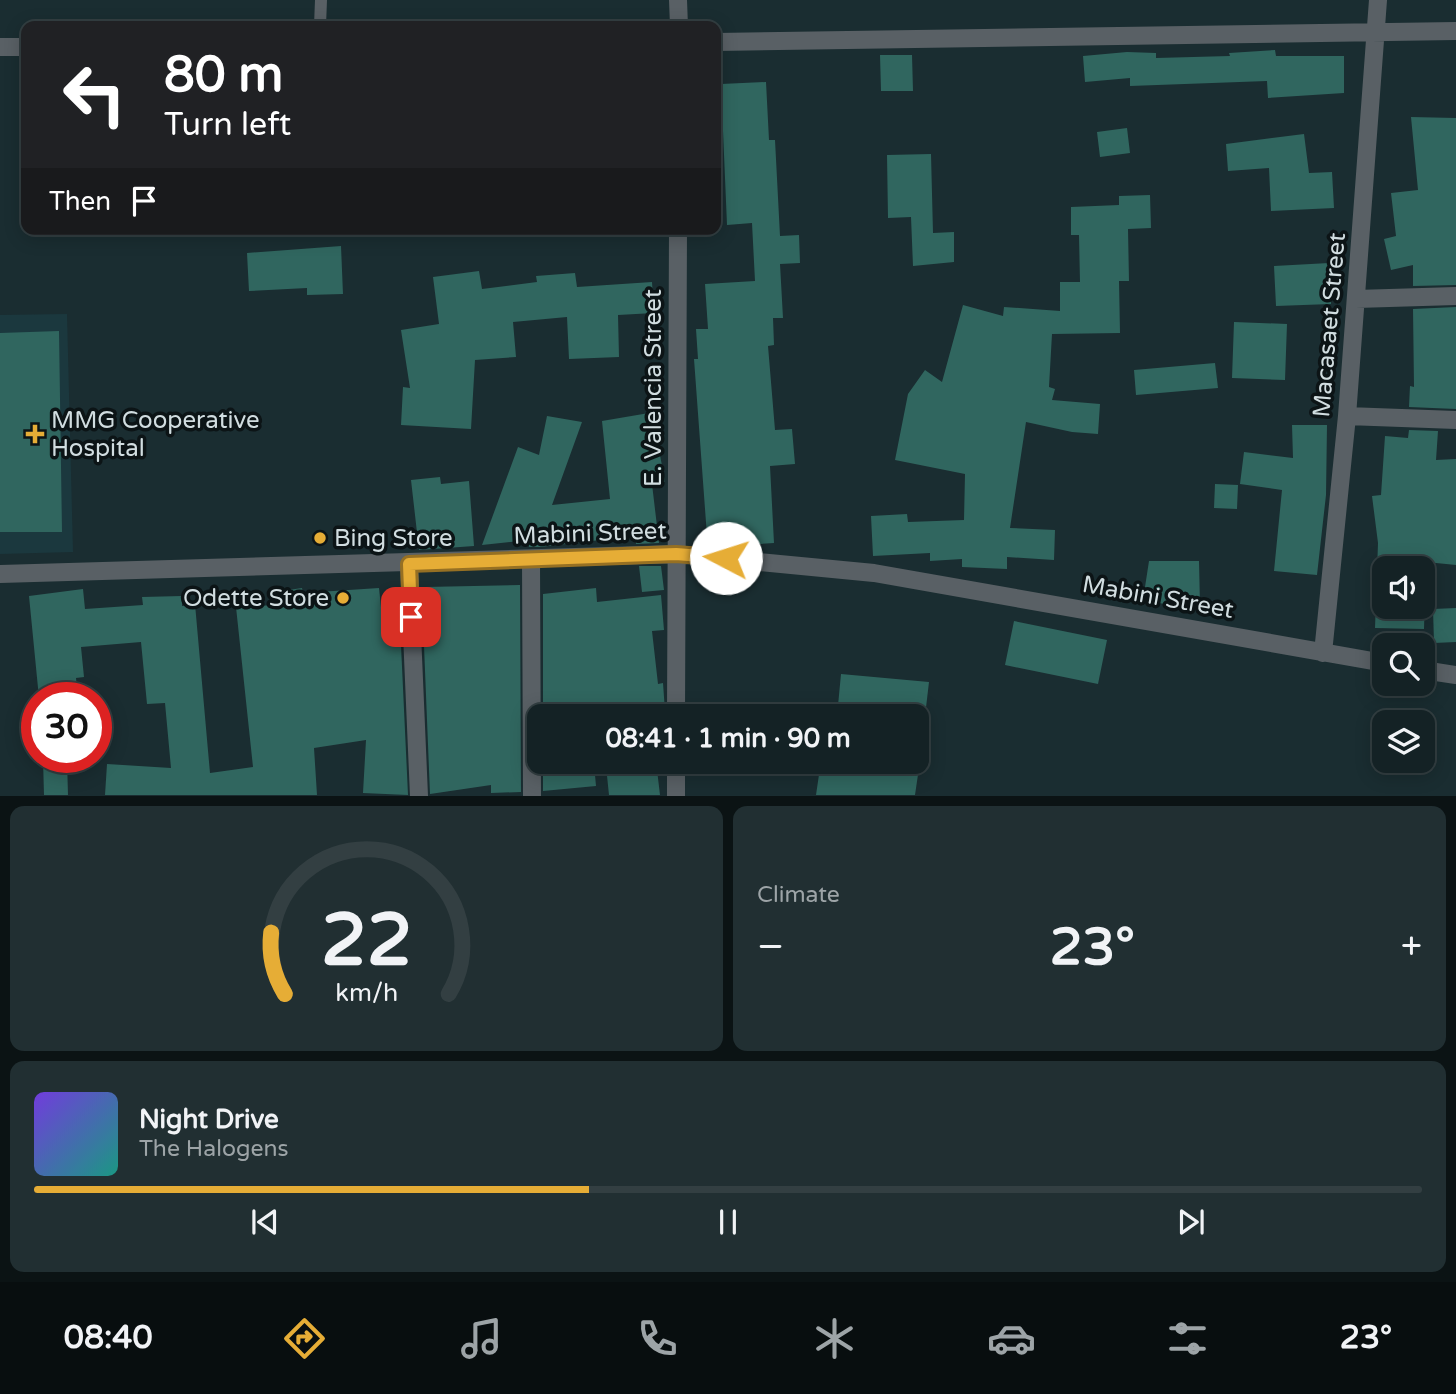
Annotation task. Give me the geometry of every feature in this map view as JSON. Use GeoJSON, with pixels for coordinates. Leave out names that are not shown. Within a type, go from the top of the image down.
{"type":"FeatureCollection","features":[{"type":"Feature","properties":{"kind":"street"},"geometry":{"type":"LineString","coordinates":[[678,0],[679,21]]}},
{"type":"Feature","properties":{"kind":"street","name":"Macasaet Street"},"geometry":{"type":"LineString","coordinates":[[1323,653],[1347,415],[1378,0]]}},
{"type":"Feature","properties":{"kind":"street"},"geometry":{"type":"LineString","coordinates":[[721,42],[1456,31]]}},
{"type":"Feature","properties":{"kind":"street"},"geometry":{"type":"LineString","coordinates":[[0,47],[21,47]]}},
{"type":"Feature","properties":{"kind":"street","name":"E. Valencia Street"},"geometry":{"type":"LineString","coordinates":[[676,704],[678,235]]}},
{"type":"Feature","properties":{"kind":"street"},"geometry":{"type":"LineString","coordinates":[[1356,299],[1456,296]]}},
{"type":"Feature","properties":{"kind":"street"},"geometry":{"type":"LineString","coordinates":[[1347,415],[1456,420]]}},
{"type":"Feature","properties":{"kind":"street","name":"Mabini Street"},"geometry":{"type":"LineString","coordinates":[[0,574],[220,565],[409,564],[676,554],[874,573],[1372,661]]}},
{"type":"Feature","properties":{"kind":"street"},"geometry":{"type":"LineString","coordinates":[[531,560],[532,796]]}},
{"type":"Feature","properties":{"kind":"street"},"geometry":{"type":"LineString","coordinates":[[409,564],[419,796]]}},
{"type":"Feature","properties":{"kind":"street"},"geometry":{"type":"LineString","coordinates":[[1435,672],[1456,676]]}},
{"type":"Feature","properties":{"kind":"street"},"geometry":{"type":"LineString","coordinates":[[676,774],[676,796]]}},
{"type":"Feature","properties":{"kind":"lane"},"geometry":{"type":"LineString","coordinates":[[320,21],[321,0]]}},
{"type":"Feature","properties":{"kind":"shaded area","name":"MMG Cooperative Hospital"},"geometry":{"type":"Polygon","coordinates":[[[67,314],[73,552],[0,554],[0,315],[67,314]]]}},
{"type":"Feature","properties":{"kind":"building"},"geometry":{"type":"Polygon","coordinates":[[[1275,50],[1276,56],[1344,56],[1344,93],[1268,98],[1267,81],[1130,86],[1130,78],[1085,82],[1083,56],[1127,52],[1156,53],[1156,58],[1230,56],[1229,53],[1275,50]]]}},
{"type":"Feature","properties":{"kind":"building"},"geometry":{"type":"Polygon","coordinates":[[[880,55],[912,55],[913,91],[881,91],[880,55]]]}},
{"type":"Feature","properties":{"kind":"building"},"geometry":{"type":"Polygon","coordinates":[[[766,82],[769,140],[775,140],[780,236],[799,235],[800,263],[780,264],[783,318],[773,318],[774,345],[768,346],[775,430],[792,429],[795,464],[770,466],[774,543],[746,545],[745,534],[707,536],[694,359],[698,359],[696,329],[708,329],[705,284],[755,281],[752,223],[727,225],[721,84],[766,82]]]}},
{"type":"Feature","properties":{"kind":"building"},"geometry":{"type":"Polygon","coordinates":[[[1411,117],[1456,118],[1456,285],[1413,286],[1413,265],[1391,270],[1384,239],[1396,236],[1391,193],[1418,190],[1411,117]]]}},
{"type":"Feature","properties":{"kind":"building"},"geometry":{"type":"Polygon","coordinates":[[[1127,128],[1130,153],[1100,157],[1097,132],[1127,128]]]}},
{"type":"Feature","properties":{"kind":"building"},"geometry":{"type":"Polygon","coordinates":[[[1304,134],[1309,173],[1332,172],[1334,208],[1271,211],[1269,168],[1228,171],[1226,144],[1304,134]]]}},
{"type":"Feature","properties":{"kind":"building"},"geometry":{"type":"Polygon","coordinates":[[[931,154],[933,233],[954,232],[954,262],[913,266],[911,217],[888,218],[887,155],[931,154]]]}},
{"type":"Feature","properties":{"kind":"building"},"geometry":{"type":"Polygon","coordinates":[[[1150,195],[1151,228],[1128,229],[1129,281],[1119,281],[1120,333],[1052,334],[1049,387],[1055,389],[1052,400],[1100,404],[1098,434],[1072,432],[1026,422],[1010,528],[1055,530],[1054,560],[1007,557],[1007,569],[962,567],[962,559],[930,561],[930,553],[873,556],[871,516],[907,514],[908,522],[964,520],[965,474],[895,460],[908,394],[925,370],[942,382],[963,305],[1003,316],[1004,307],[1060,311],[1060,282],[1080,282],[1079,235],[1071,235],[1071,207],[1119,205],[1119,196],[1150,195]]]}},
{"type":"Feature","properties":{"kind":"building"},"geometry":{"type":"Polygon","coordinates":[[[341,246],[343,294],[307,295],[307,288],[249,291],[247,253],[341,246]]]}},
{"type":"Feature","properties":{"kind":"building"},"geometry":{"type":"Polygon","coordinates":[[[1329,263],[1331,304],[1276,306],[1274,266],[1329,263]]]}},
{"type":"Feature","properties":{"kind":"building"},"geometry":{"type":"Polygon","coordinates":[[[479,271],[482,289],[537,282],[536,276],[575,273],[577,287],[652,282],[654,313],[618,315],[619,357],[569,359],[567,317],[513,322],[516,357],[475,360],[471,429],[401,425],[403,387],[410,388],[401,330],[439,324],[433,277],[479,271]]]}},
{"type":"Feature","properties":{"kind":"building"},"geometry":{"type":"Polygon","coordinates":[[[1456,307],[1456,409],[1409,407],[1410,386],[1414,387],[1413,309],[1456,307]]]}},
{"type":"Feature","properties":{"kind":"building"},"geometry":{"type":"Polygon","coordinates":[[[1234,322],[1287,324],[1285,380],[1232,378],[1234,322]]]}},
{"type":"Feature","properties":{"kind":"building","name":"MMG Cooperative Hospital"},"geometry":{"type":"Polygon","coordinates":[[[59,331],[62,532],[0,532],[0,333],[59,331]]]}},
{"type":"Feature","properties":{"kind":"building"},"geometry":{"type":"Polygon","coordinates":[[[1215,363],[1218,388],[1136,395],[1134,370],[1215,363]]]}},
{"type":"Feature","properties":{"kind":"building"},"geometry":{"type":"Polygon","coordinates":[[[649,413],[655,456],[660,455],[665,482],[652,484],[659,543],[636,544],[635,536],[540,547],[529,547],[528,540],[482,545],[518,447],[539,455],[547,416],[582,422],[552,505],[610,499],[602,421],[649,413]]]}},
{"type":"Feature","properties":{"kind":"building"},"geometry":{"type":"Polygon","coordinates":[[[1292,425],[1327,425],[1326,495],[1317,575],[1274,571],[1282,490],[1240,484],[1244,452],[1293,458],[1292,425]]]}},
{"type":"Feature","properties":{"kind":"building"},"geometry":{"type":"Polygon","coordinates":[[[1409,430],[1438,431],[1436,460],[1456,459],[1456,565],[1435,563],[1435,556],[1378,556],[1372,496],[1381,495],[1385,436],[1408,438],[1409,430]]]}},
{"type":"Feature","properties":{"kind":"building"},"geometry":{"type":"Polygon","coordinates":[[[440,477],[441,484],[469,481],[474,546],[419,550],[411,480],[440,477]]]}},
{"type":"Feature","properties":{"kind":"building"},"geometry":{"type":"Polygon","coordinates":[[[1215,484],[1238,485],[1237,509],[1214,508],[1215,484]]]}},
{"type":"Feature","properties":{"kind":"building"},"geometry":{"type":"Polygon","coordinates":[[[1149,561],[1199,561],[1200,605],[1175,606],[1143,600],[1149,561]]]}},
{"type":"Feature","properties":{"kind":"building"},"geometry":{"type":"Polygon","coordinates":[[[639,566],[661,566],[664,590],[642,592],[639,566]]]}},
{"type":"Feature","properties":{"kind":"building"},"geometry":{"type":"Polygon","coordinates":[[[520,585],[521,792],[491,793],[491,785],[430,794],[423,621],[425,587],[520,585]]]}},
{"type":"Feature","properties":{"kind":"building"},"geometry":{"type":"Polygon","coordinates":[[[302,588],[303,593],[379,588],[383,626],[400,624],[408,795],[363,793],[366,740],[314,748],[317,795],[105,795],[106,773],[112,773],[112,764],[171,768],[165,703],[147,704],[141,642],[81,647],[84,677],[76,678],[76,682],[37,682],[29,596],[83,589],[85,609],[143,605],[142,597],[182,596],[182,606],[195,604],[210,773],[253,767],[236,607],[277,605],[275,592],[302,588]]]}},
{"type":"Feature","properties":{"kind":"building"},"geometry":{"type":"Polygon","coordinates":[[[596,588],[597,602],[661,595],[664,630],[652,631],[658,684],[663,683],[664,704],[543,704],[543,594],[596,588]]]}},
{"type":"Feature","properties":{"kind":"building"},"geometry":{"type":"Polygon","coordinates":[[[1456,608],[1456,642],[1435,643],[1435,609],[1456,608]]]}},
{"type":"Feature","properties":{"kind":"building"},"geometry":{"type":"Polygon","coordinates":[[[1375,619],[1424,619],[1424,629],[1375,628],[1375,619]]]}},
{"type":"Feature","properties":{"kind":"building"},"geometry":{"type":"Polygon","coordinates":[[[1014,621],[1107,640],[1098,684],[1005,665],[1014,621]]]}},
{"type":"Feature","properties":{"kind":"building"},"geometry":{"type":"Polygon","coordinates":[[[841,674],[929,682],[926,704],[838,704],[841,674]]]}},
{"type":"Feature","properties":{"kind":"building"},"geometry":{"type":"Polygon","coordinates":[[[43,773],[67,773],[68,795],[44,795],[43,773]]]}},
{"type":"Feature","properties":{"kind":"building"},"geometry":{"type":"Polygon","coordinates":[[[543,774],[595,774],[596,786],[543,791],[543,774]]]}},
{"type":"Feature","properties":{"kind":"building"},"geometry":{"type":"Polygon","coordinates":[[[607,774],[658,774],[660,795],[609,795],[607,774]]]}},
{"type":"Feature","properties":{"kind":"building"},"geometry":{"type":"Polygon","coordinates":[[[819,774],[918,774],[915,795],[816,795],[819,774]]]}},
{"type":"Feature","properties":{"kind":"place","name":"MMG Cooperative Hospital"},"geometry":{"type":"Point","coordinates":[35,434]}},
{"type":"Feature","properties":{"kind":"place","name":"Bing Store"},"geometry":{"type":"Point","coordinates":[320,538]}},
{"type":"Feature","properties":{"kind":"place","name":"Odette Store"},"geometry":{"type":"Point","coordinates":[343,598]}},
{"type":"Feature","properties":{"kind":"route"},"geometry":{"type":"LineString","coordinates":[[411,617],[409,564],[676,554],[726,558]]}}]}
